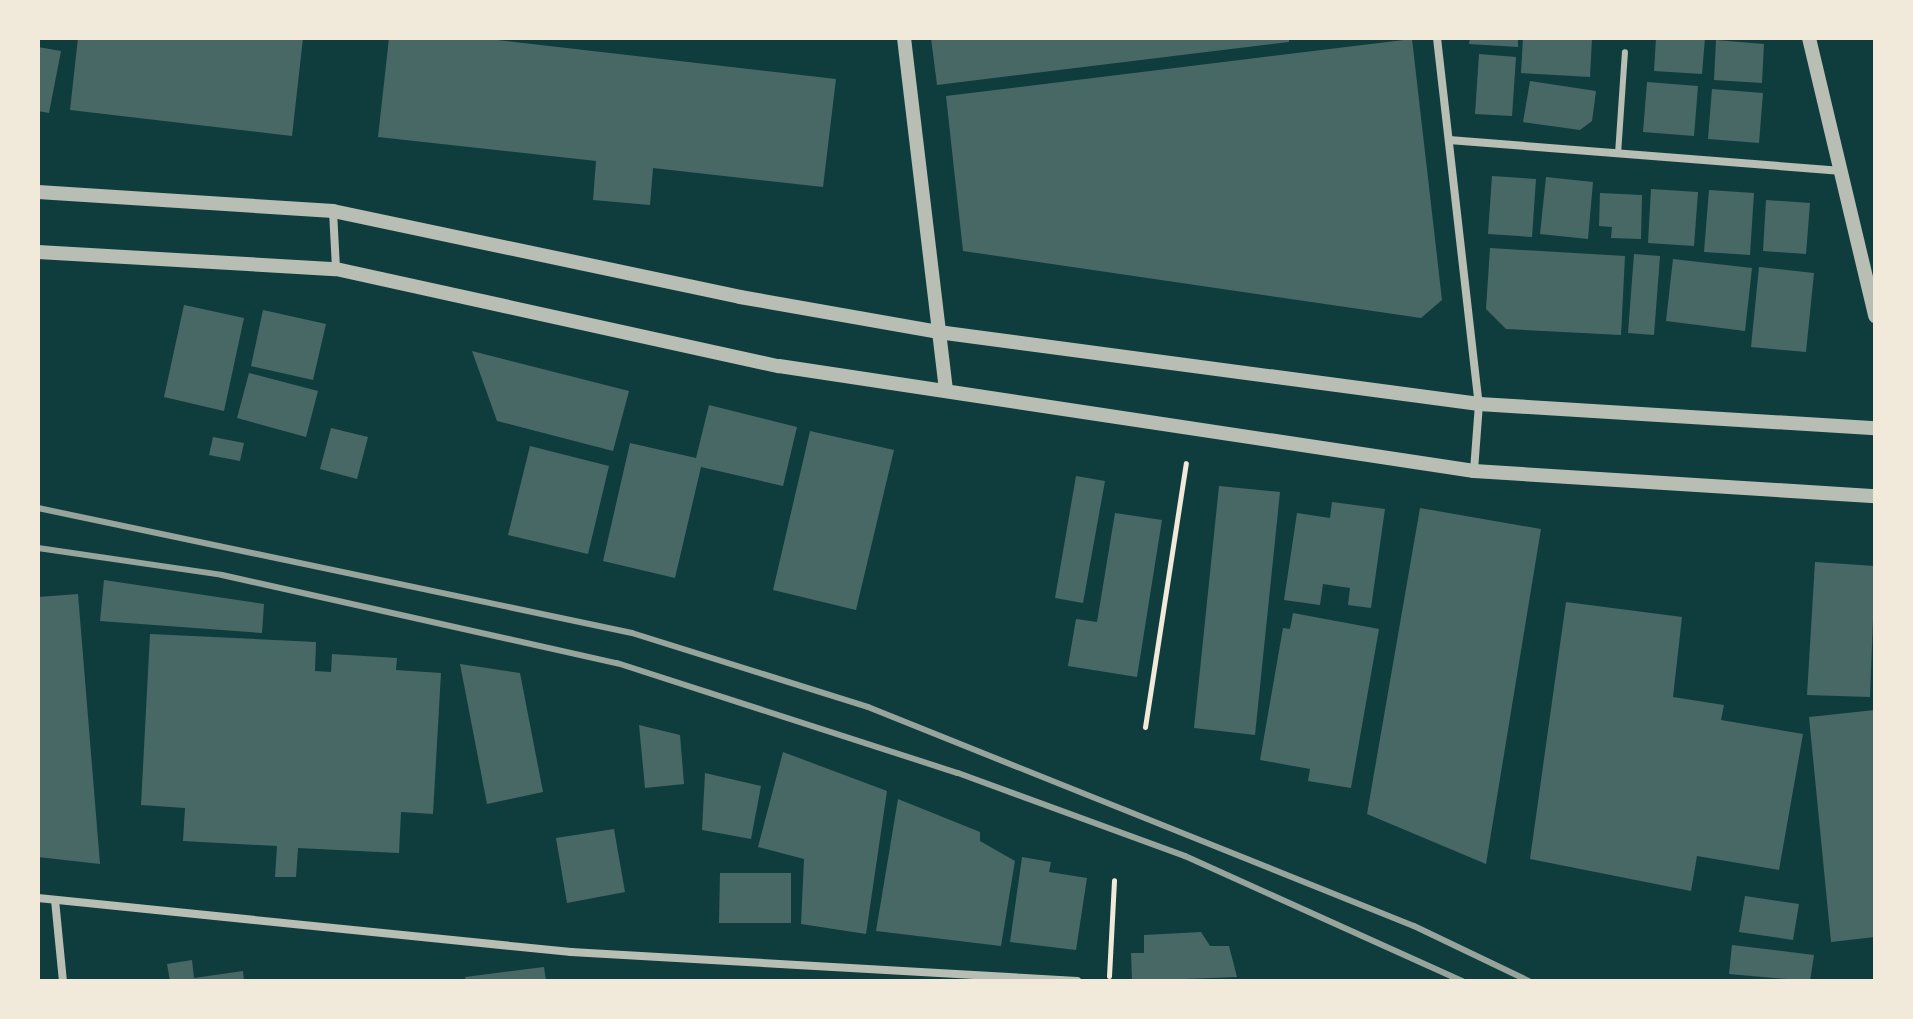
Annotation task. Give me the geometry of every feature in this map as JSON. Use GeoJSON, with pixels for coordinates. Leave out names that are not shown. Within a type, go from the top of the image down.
{"type":"FeatureCollection","features":[{"type":"Feature","properties":{"kind":"street"},"geometry":{"type":"LineString","coordinates":[[904,38],[946,390]]}},
{"type":"Feature","properties":{"kind":"street"},"geometry":{"type":"LineString","coordinates":[[1437,38],[1479,404],[1474,471]]}},
{"type":"Feature","properties":{"kind":"street"},"geometry":{"type":"LineString","coordinates":[[1809,38],[1875,316]]}},
{"type":"Feature","properties":{"kind":"street"},"geometry":{"type":"LineString","coordinates":[[1449,140],[1839,171]]}},
{"type":"Feature","properties":{"kind":"street"},"geometry":{"type":"LineString","coordinates":[[38,192],[333,211],[740,297],[938,332],[1479,404],[1875,428]]}},
{"type":"Feature","properties":{"kind":"street"},"geometry":{"type":"LineString","coordinates":[[333,211],[336,269]]}},
{"type":"Feature","properties":{"kind":"street"},"geometry":{"type":"LineString","coordinates":[[38,252],[336,269],[779,366],[1474,471],[1875,496]]}},
{"type":"Feature","properties":{"kind":"street"},"geometry":{"type":"LineString","coordinates":[[38,898],[571,952],[1077,981]]}},
{"type":"Feature","properties":{"kind":"street"},"geometry":{"type":"LineString","coordinates":[[55,900],[63,981]]}},
{"type":"Feature","properties":{"kind":"lane"},"geometry":{"type":"LineString","coordinates":[[1618,154],[1625,52]]}},
{"type":"Feature","properties":{"kind":"path"},"geometry":{"type":"LineString","coordinates":[[1145,727],[1191,428]]}},
{"type":"Feature","properties":{"kind":"path"},"geometry":{"type":"LineString","coordinates":[[1109,981],[1114,880]]}},
{"type":"Feature","properties":{"kind":"building"},"geometry":{"type":"Polygon","coordinates":[[[78,38],[303,38],[292,136],[70,110],[78,38]]]}},
{"type":"Feature","properties":{"kind":"building"},"geometry":{"type":"Polygon","coordinates":[[[389,38],[480,38],[836,79],[823,187],[653,168],[650,205],[593,200],[596,161],[378,137],[389,38]]]}},
{"type":"Feature","properties":{"kind":"building"},"geometry":{"type":"Polygon","coordinates":[[[931,38],[1289,38],[1289,42],[937,85],[931,38]]]}},
{"type":"Feature","properties":{"kind":"building"},"geometry":{"type":"Polygon","coordinates":[[[1470,38],[1518,38],[1518,47],[1469,44],[1470,38]]]}},
{"type":"Feature","properties":{"kind":"building"},"geometry":{"type":"Polygon","coordinates":[[[1523,38],[1592,38],[1590,77],[1521,73],[1523,38]]]}},
{"type":"Feature","properties":{"kind":"building"},"geometry":{"type":"Polygon","coordinates":[[[1656,38],[1705,38],[1702,74],[1654,71],[1656,38]]]}},
{"type":"Feature","properties":{"kind":"building"},"geometry":{"type":"Polygon","coordinates":[[[1412,39],[1442,300],[1421,318],[963,251],[946,96],[1412,39]]]}},
{"type":"Feature","properties":{"kind":"building"},"geometry":{"type":"Polygon","coordinates":[[[1716,40],[1764,44],[1762,83],[1714,80],[1716,40]]]}},
{"type":"Feature","properties":{"kind":"building"},"geometry":{"type":"Polygon","coordinates":[[[38,47],[61,51],[49,113],[38,111],[38,47]]]}},
{"type":"Feature","properties":{"kind":"building"},"geometry":{"type":"Polygon","coordinates":[[[1479,54],[1516,57],[1512,116],[1475,114],[1479,54]]]}},
{"type":"Feature","properties":{"kind":"building"},"geometry":{"type":"Polygon","coordinates":[[[1530,81],[1596,91],[1592,121],[1580,130],[1523,122],[1530,81]]]}},
{"type":"Feature","properties":{"kind":"building"},"geometry":{"type":"Polygon","coordinates":[[[1647,82],[1698,86],[1694,136],[1643,132],[1647,82]]]}},
{"type":"Feature","properties":{"kind":"building"},"geometry":{"type":"Polygon","coordinates":[[[1712,89],[1763,93],[1759,143],[1708,139],[1712,89]]]}},
{"type":"Feature","properties":{"kind":"building"},"geometry":{"type":"Polygon","coordinates":[[[1492,176],[1536,179],[1532,237],[1488,234],[1492,176]]]}},
{"type":"Feature","properties":{"kind":"building"},"geometry":{"type":"Polygon","coordinates":[[[1546,177],[1593,182],[1588,239],[1540,234],[1546,177]]]}},
{"type":"Feature","properties":{"kind":"building"},"geometry":{"type":"Polygon","coordinates":[[[1651,189],[1698,192],[1694,246],[1648,243],[1651,189]]]}},
{"type":"Feature","properties":{"kind":"building"},"geometry":{"type":"Polygon","coordinates":[[[1709,190],[1754,193],[1750,255],[1704,252],[1709,190]]]}},
{"type":"Feature","properties":{"kind":"building"},"geometry":{"type":"Polygon","coordinates":[[[1600,193],[1642,195],[1641,239],[1611,238],[1612,227],[1599,226],[1600,193]]]}},
{"type":"Feature","properties":{"kind":"building"},"geometry":{"type":"Polygon","coordinates":[[[1766,200],[1810,203],[1806,254],[1763,251],[1766,200]]]}},
{"type":"Feature","properties":{"kind":"building"},"geometry":{"type":"Polygon","coordinates":[[[1490,248],[1625,256],[1621,335],[1506,329],[1486,309],[1490,248]]]}},
{"type":"Feature","properties":{"kind":"building"},"geometry":{"type":"Polygon","coordinates":[[[1634,254],[1660,256],[1654,335],[1628,333],[1634,254]]]}},
{"type":"Feature","properties":{"kind":"building"},"geometry":{"type":"Polygon","coordinates":[[[1673,259],[1752,268],[1745,331],[1666,321],[1673,259]]]}},
{"type":"Feature","properties":{"kind":"building"},"geometry":{"type":"Polygon","coordinates":[[[1759,267],[1814,273],[1806,352],[1751,347],[1759,267]]]}},
{"type":"Feature","properties":{"kind":"building"},"geometry":{"type":"Polygon","coordinates":[[[184,305],[244,318],[224,411],[164,397],[184,305]]]}},
{"type":"Feature","properties":{"kind":"building"},"geometry":{"type":"Polygon","coordinates":[[[263,310],[326,324],[313,380],[251,366],[263,310]]]}},
{"type":"Feature","properties":{"kind":"building"},"geometry":{"type":"Polygon","coordinates":[[[472,351],[629,391],[613,451],[497,421],[472,351]]]}},
{"type":"Feature","properties":{"kind":"building"},"geometry":{"type":"Polygon","coordinates":[[[249,373],[318,391],[306,437],[237,418],[249,373]]]}},
{"type":"Feature","properties":{"kind":"building"},"geometry":{"type":"Polygon","coordinates":[[[709,405],[797,427],[783,486],[701,467],[675,578],[603,561],[630,443],[696,458],[709,405]]]}},
{"type":"Feature","properties":{"kind":"building"},"geometry":{"type":"Polygon","coordinates":[[[331,428],[368,437],[357,479],[320,469],[331,428]]]}},
{"type":"Feature","properties":{"kind":"building"},"geometry":{"type":"Polygon","coordinates":[[[810,431],[894,450],[856,610],[773,590],[810,431]]]}},
{"type":"Feature","properties":{"kind":"building"},"geometry":{"type":"Polygon","coordinates":[[[213,437],[244,443],[240,461],[209,455],[213,437]]]}},
{"type":"Feature","properties":{"kind":"building"},"geometry":{"type":"Polygon","coordinates":[[[530,446],[609,466],[588,554],[508,535],[530,446]]]}},
{"type":"Feature","properties":{"kind":"building"},"geometry":{"type":"Polygon","coordinates":[[[1076,476],[1105,481],[1083,603],[1055,598],[1076,476]]]}},
{"type":"Feature","properties":{"kind":"building"},"geometry":{"type":"Polygon","coordinates":[[[1219,486],[1280,492],[1255,735],[1194,728],[1219,486]]]}},
{"type":"Feature","properties":{"kind":"building"},"geometry":{"type":"Polygon","coordinates":[[[1332,502],[1385,509],[1371,608],[1348,605],[1350,588],[1323,584],[1320,605],[1284,600],[1297,513],[1330,518],[1332,502]]]}},
{"type":"Feature","properties":{"kind":"building"},"geometry":{"type":"Polygon","coordinates":[[[1420,508],[1541,529],[1486,864],[1367,814],[1420,508]]]}},
{"type":"Feature","properties":{"kind":"building"},"geometry":{"type":"Polygon","coordinates":[[[1115,513],[1162,520],[1137,677],[1068,666],[1076,619],[1097,622],[1115,513]]]}},
{"type":"Feature","properties":{"kind":"building"},"geometry":{"type":"Polygon","coordinates":[[[1815,562],[1875,566],[1870,697],[1807,695],[1815,562]]]}},
{"type":"Feature","properties":{"kind":"building"},"geometry":{"type":"Polygon","coordinates":[[[104,580],[264,604],[262,633],[100,621],[104,580]]]}},
{"type":"Feature","properties":{"kind":"building"},"geometry":{"type":"Polygon","coordinates":[[[78,594],[100,864],[38,857],[38,597],[78,594]]]}},
{"type":"Feature","properties":{"kind":"building"},"geometry":{"type":"Polygon","coordinates":[[[1566,602],[1682,617],[1673,697],[1724,705],[1721,720],[1803,734],[1779,870],[1697,856],[1691,891],[1530,859],[1566,602]]]}},
{"type":"Feature","properties":{"kind":"building"},"geometry":{"type":"Polygon","coordinates":[[[1293,613],[1379,629],[1351,788],[1308,781],[1310,769],[1260,760],[1283,628],[1290,629],[1293,613]]]}},
{"type":"Feature","properties":{"kind":"building"},"geometry":{"type":"Polygon","coordinates":[[[150,634],[316,642],[315,671],[331,672],[332,654],[397,658],[396,670],[441,673],[433,814],[401,812],[399,853],[298,848],[296,877],[275,877],[277,846],[183,841],[185,808],[141,805],[150,634]]]}},
{"type":"Feature","properties":{"kind":"building"},"geometry":{"type":"Polygon","coordinates":[[[460,664],[520,673],[543,792],[487,804],[460,664]]]}},
{"type":"Feature","properties":{"kind":"building"},"geometry":{"type":"Polygon","coordinates":[[[1875,710],[1875,937],[1831,942],[1809,717],[1875,710]]]}},
{"type":"Feature","properties":{"kind":"building"},"geometry":{"type":"Polygon","coordinates":[[[639,725],[680,735],[684,784],[645,788],[639,725]]]}},
{"type":"Feature","properties":{"kind":"building"},"geometry":{"type":"Polygon","coordinates":[[[783,752],[887,791],[866,934],[801,924],[804,859],[758,847],[783,752]]]}},
{"type":"Feature","properties":{"kind":"building"},"geometry":{"type":"Polygon","coordinates":[[[705,773],[761,786],[751,839],[702,830],[705,773]]]}},
{"type":"Feature","properties":{"kind":"building"},"geometry":{"type":"Polygon","coordinates":[[[898,799],[980,832],[980,841],[1015,861],[1001,946],[876,931],[898,799]]]}},
{"type":"Feature","properties":{"kind":"building"},"geometry":{"type":"Polygon","coordinates":[[[614,829],[625,892],[567,903],[556,838],[614,829]]]}},
{"type":"Feature","properties":{"kind":"building"},"geometry":{"type":"Polygon","coordinates":[[[1022,857],[1051,862],[1049,872],[1087,878],[1076,950],[1010,942],[1022,857]]]}},
{"type":"Feature","properties":{"kind":"building"},"geometry":{"type":"Polygon","coordinates":[[[720,873],[791,873],[791,923],[719,923],[720,873]]]}},
{"type":"Feature","properties":{"kind":"building"},"geometry":{"type":"Polygon","coordinates":[[[1745,896],[1799,904],[1793,940],[1739,932],[1745,896]]]}},
{"type":"Feature","properties":{"kind":"building"},"geometry":{"type":"Polygon","coordinates":[[[1201,932],[1210,946],[1229,946],[1237,977],[1132,981],[1131,953],[1144,953],[1144,935],[1201,932]]]}},
{"type":"Feature","properties":{"kind":"building"},"geometry":{"type":"Polygon","coordinates":[[[1732,945],[1814,955],[1810,981],[1729,974],[1732,945]]]}},
{"type":"Feature","properties":{"kind":"building"},"geometry":{"type":"Polygon","coordinates":[[[192,960],[194,978],[243,971],[244,981],[170,981],[167,964],[192,960]]]}},
{"type":"Feature","properties":{"kind":"building"},"geometry":{"type":"Polygon","coordinates":[[[544,967],[546,981],[466,981],[465,977],[544,967]]]}},
{"type":"Feature","properties":{"kind":"railway"},"geometry":{"type":"LineString","coordinates":[[38,508],[632,633],[868,707],[1414,926],[1529,981]]}},
{"type":"Feature","properties":{"kind":"railway"},"geometry":{"type":"LineString","coordinates":[[38,548],[222,575],[617,663],[958,773],[1185,856],[1462,981]]}}]}
